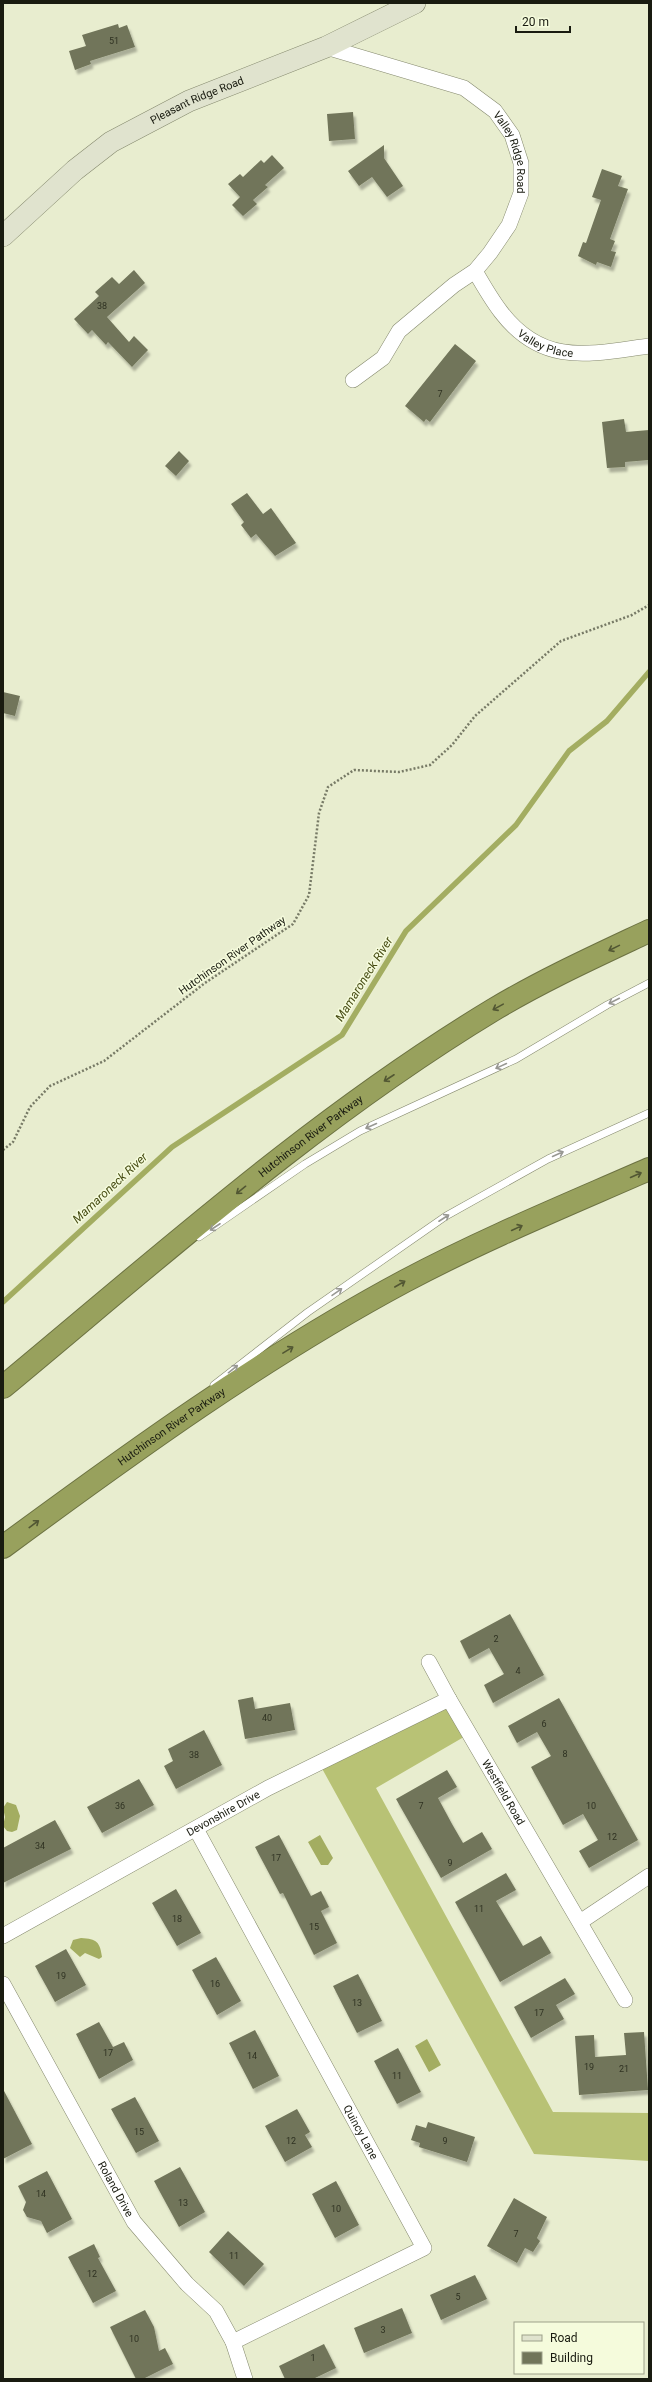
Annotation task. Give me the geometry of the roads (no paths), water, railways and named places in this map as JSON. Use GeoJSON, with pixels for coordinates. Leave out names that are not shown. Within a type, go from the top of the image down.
{"type":"FeatureCollection","features":[{"type":"Feature","properties":{"kind":"highway","name":"Hutchinson River Parkway"},"geometry":{"type":"LineString","coordinates":[[3,1387],[279,1159],[371,1091],[493,1010],[567,970],[649,931]]}},
{"type":"Feature","properties":{"kind":"highway","name":"Hutchinson River Parkway"},"geometry":{"type":"LineString","coordinates":[[3,1548],[116,1464],[238,1380],[406,1281],[530,1221],[649,1169]]}},
{"type":"Feature","properties":{"kind":"street","name":"Pleasant Ridge Road"},"geometry":{"type":"LineString","coordinates":[[3,236],[75,170],[111,142],[189,101],[326,47],[415,3]]}},
{"type":"Feature","properties":{"kind":"street","name":"Valley Ridge Road"},"geometry":{"type":"LineString","coordinates":[[326,47],[464,88],[495,111],[512,135],[521,163],[521,193],[509,224],[475,271],[454,285],[399,331],[383,358],[353,380]]}},
{"type":"Feature","properties":{"kind":"street","name":"Valley Place"},"geometry":{"type":"LineString","coordinates":[[475,271],[505,317],[514,328],[540,347],[568,354],[649,346]]}},
{"type":"Feature","properties":{"kind":"street","name":"Westfield Road"},"geometry":{"type":"LineString","coordinates":[[429,1662],[449,1699],[625,2000]]}},
{"type":"Feature","properties":{"kind":"street","name":"Devonshire Drive"},"geometry":{"type":"LineString","coordinates":[[3,1936],[268,1788],[449,1699]]}},
{"type":"Feature","properties":{"kind":"street","name":"Quincy Lane"},"geometry":{"type":"LineString","coordinates":[[196,1829],[424,2248],[233,2342]]}},
{"type":"Feature","properties":{"kind":"street"},"geometry":{"type":"LineString","coordinates":[[580,1922],[649,1876]]}},
{"type":"Feature","properties":{"kind":"street","name":"Roland Drive"},"geometry":{"type":"LineString","coordinates":[[3,1984],[134,2222],[187,2284],[216,2311],[233,2342],[245,2379]]}},
{"type":"Feature","properties":{"kind":"lane"},"geometry":{"type":"LineString","coordinates":[[134,1278],[248,1205],[305,1164],[360,1131],[516,1059],[607,1005],[649,983]]}},
{"type":"Feature","properties":{"kind":"lane"},"geometry":{"type":"LineString","coordinates":[[116,1464],[202,1394],[308,1312],[446,1216],[548,1159],[649,1113]]}},
{"type":"Feature","properties":{"kind":"waterway","name":"Mamaroneck River"},"geometry":{"type":"LineString","coordinates":[[3,1302],[172,1147],[342,1035],[406,931],[516,825],[569,751],[607,721],[649,672]]}}]}
